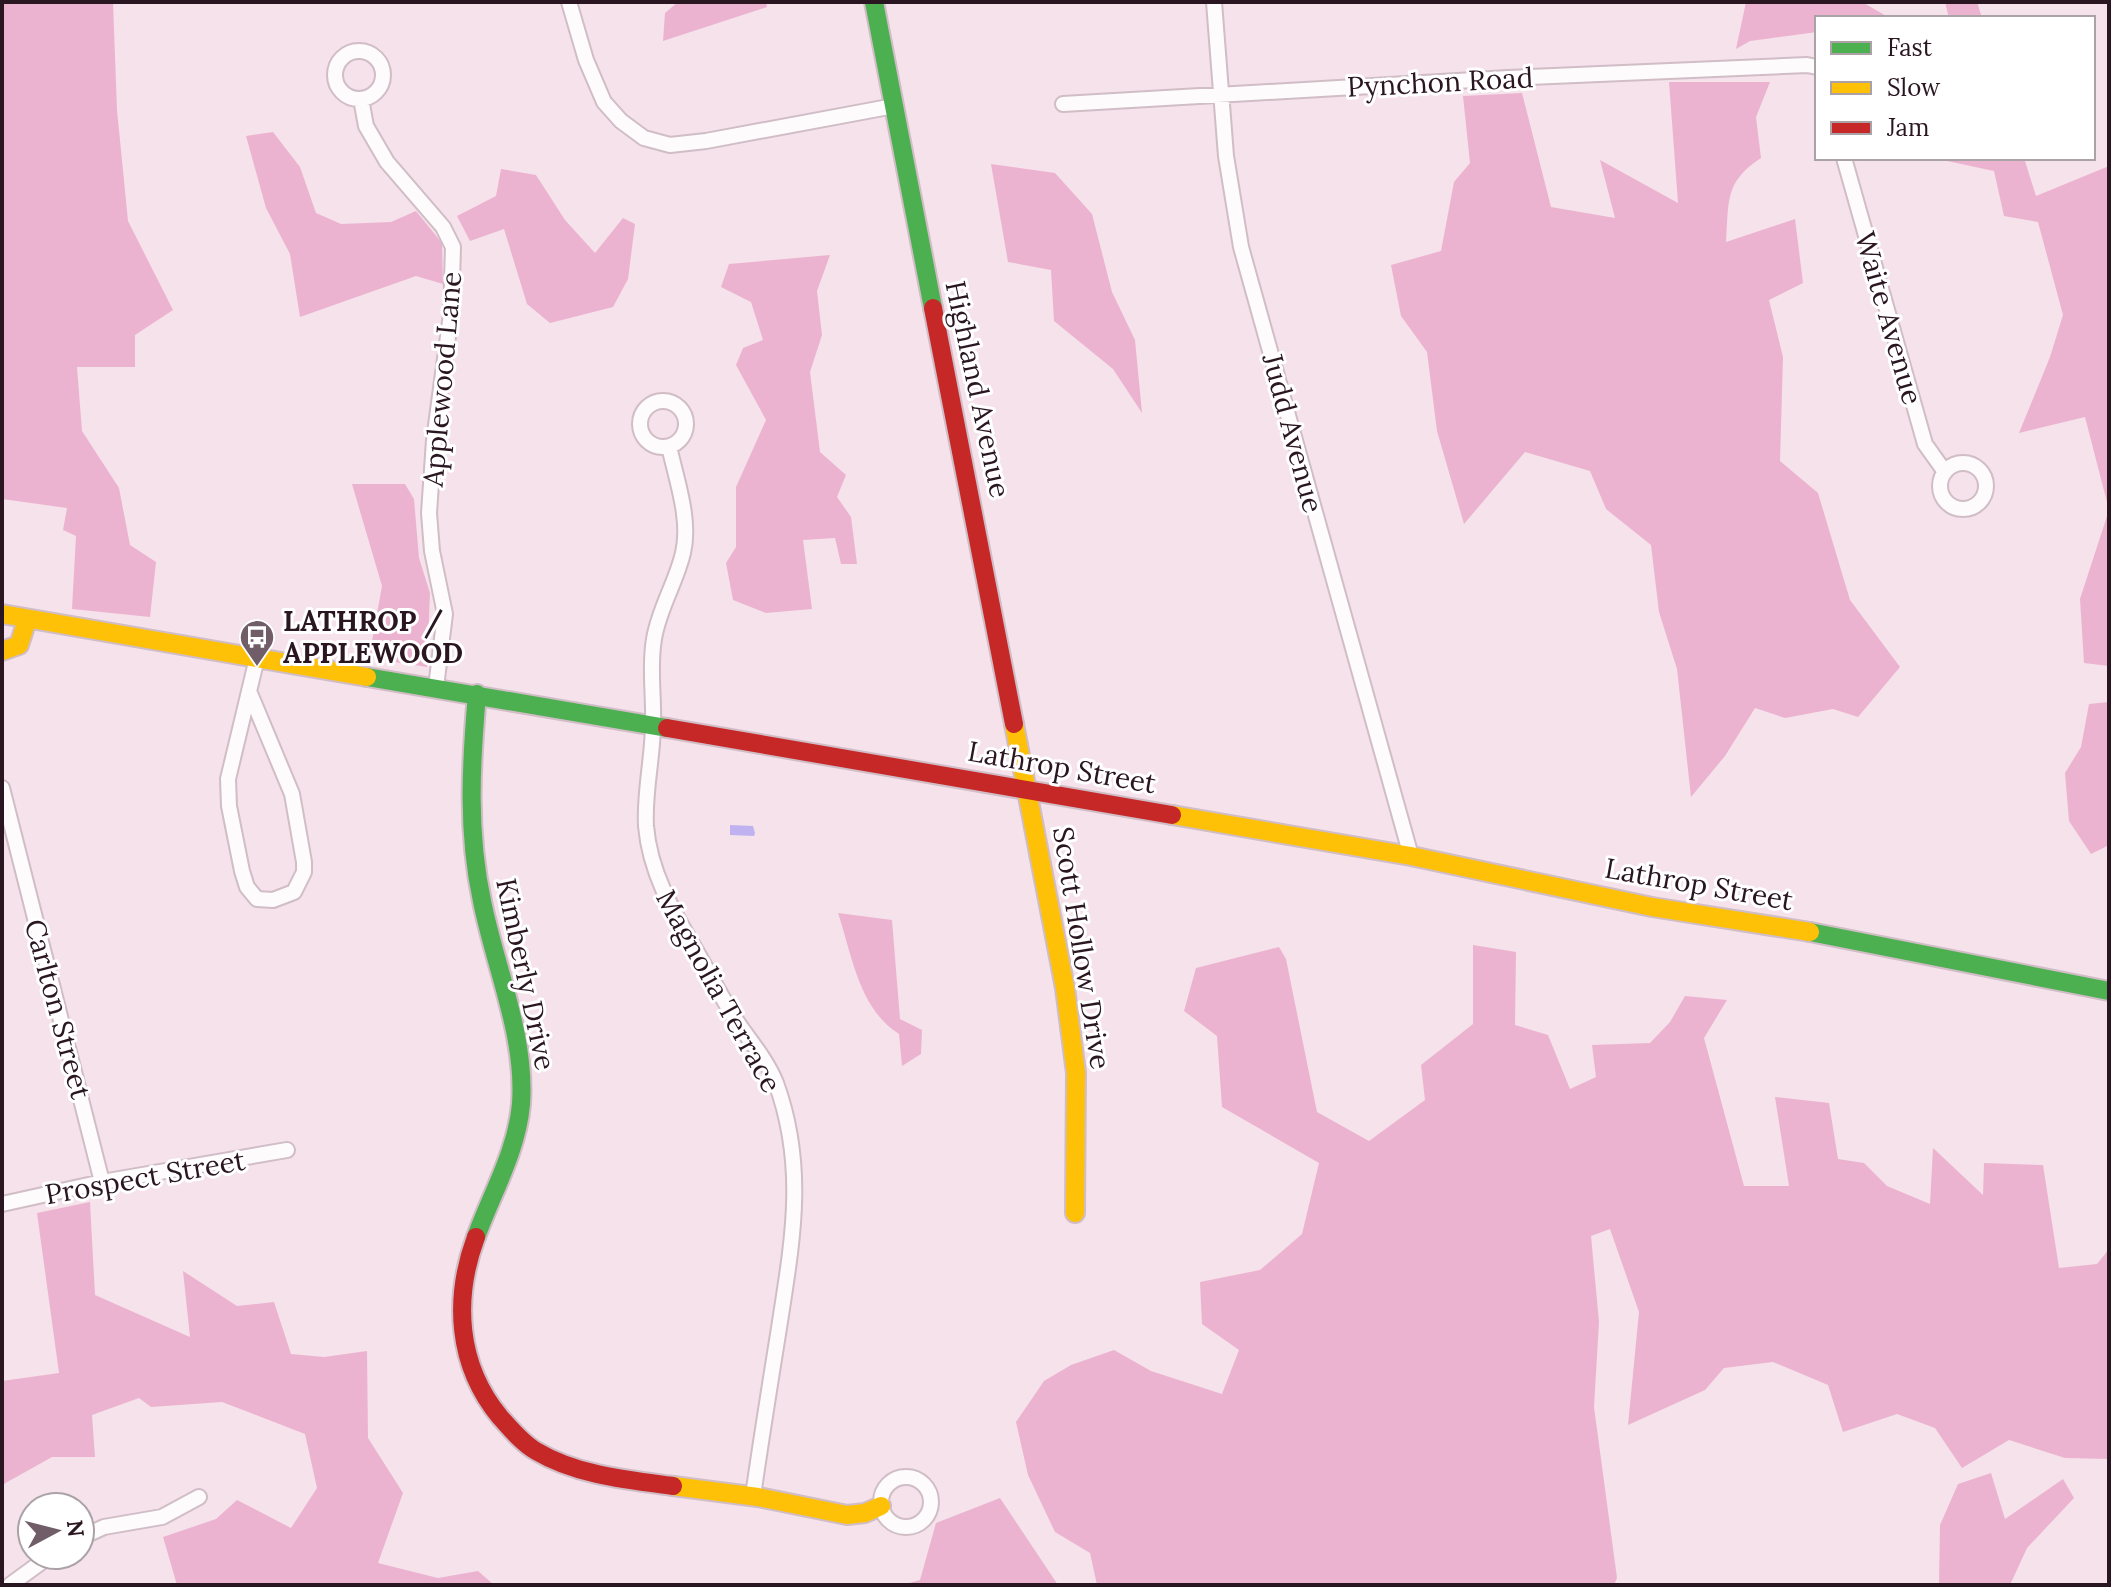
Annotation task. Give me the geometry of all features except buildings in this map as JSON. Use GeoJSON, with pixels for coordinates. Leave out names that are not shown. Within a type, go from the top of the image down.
{"type":"FeatureCollection","features":[{"type":"Feature","properties":{"kind":"street"},"geometry":{"type":"LineString","coordinates":[[569,2],[586,60],[604,102],[621,121],[644,138],[670,145],[706,141],[894,106]]}},
{"type":"Feature","properties":{"kind":"street","name":"Highland Avenue"},"geometry":{"type":"LineString","coordinates":[[874,2],[1027,788]]}},
{"type":"Feature","properties":{"kind":"street","name":"Judd Avenue"},"geometry":{"type":"LineString","coordinates":[[1214,2],[1220,96],[1230,186],[1241,247],[1411,856]]}},
{"type":"Feature","properties":{"kind":"street","name":"Pynchon Road"},"geometry":{"type":"LineString","coordinates":[[1063,104],[1508,78],[1815,67]]}},
{"type":"Feature","properties":{"kind":"street","name":"Applewood Lane"},"geometry":{"type":"LineString","coordinates":[[361,99],[366,126],[387,162],[443,227],[453,247],[451,314],[434,440],[429,513],[432,551],[445,614],[436,687]]}},
{"type":"Feature","properties":{"kind":"street","name":"Waite Avenue"},"geometry":{"type":"LineString","coordinates":[[1845,160],[1925,444],[1945,472]]}},
{"type":"Feature","properties":{"kind":"street","name":"Magnolia Terrace"},"geometry":{"type":"LineString","coordinates":[[669,446],[685,536],[680,562],[653,642],[653,724],[646,791],[650,852],[658,884],[734,1018],[763,1058],[775,1082],[788,1125],[796,1189],[793,1242],[753,1496]]}},
{"type":"Feature","properties":{"kind":"street","name":"Lathrop Street"},"geometry":{"type":"LineString","coordinates":[[2,614],[1411,856],[1652,907],[1847,938],[2109,991]]}},
{"type":"Feature","properties":{"kind":"street"},"geometry":{"type":"LineString","coordinates":[[2,651],[19,645],[27,620]]}},
{"type":"Feature","properties":{"kind":"street"},"geometry":{"type":"LineString","coordinates":[[249,691],[260,722],[288,779],[304,862],[304,872],[294,892],[273,900],[257,899],[242,871],[229,806],[228,779],[249,691],[257,658]]}},
{"type":"Feature","properties":{"kind":"street","name":"Kimberly Drive"},"geometry":{"type":"LineString","coordinates":[[477,694],[472,749],[471,836],[481,898],[519,1053],[522,1106],[516,1139],[463,1277],[460,1319],[466,1356],[489,1406],[536,1452],[621,1478],[753,1496],[847,1515],[866,1513],[881,1506]]}},
{"type":"Feature","properties":{"kind":"street","name":"Carlton Street"},"geometry":{"type":"LineString","coordinates":[[2,788],[102,1182]]}},
{"type":"Feature","properties":{"kind":"street","name":"Scott Hollow Drive"},"geometry":{"type":"LineString","coordinates":[[1027,788],[1072,1033],[1076,1073],[1075,1213]]}},
{"type":"Feature","properties":{"kind":"street","name":"Prospect Street"},"geometry":{"type":"LineString","coordinates":[[2,1204],[102,1182],[287,1150]]}},
{"type":"Feature","properties":{"kind":"street"},"geometry":{"type":"LineString","coordinates":[[96,1531],[162,1517],[199,1497]]}},
{"type":"Feature","properties":{"kind":"street"},"geometry":{"type":"LineString","coordinates":[[10,1585],[29,1571]]}},
{"type":"Feature","properties":{"kind":"shaded area"},"geometry":{"type":"Polygon","coordinates":[[[2,2],[113,2],[117,110],[128,221],[173,310],[135,335],[135,367],[77,367],[82,431],[119,488],[130,545],[156,562],[150,617],[72,609],[76,536],[63,530],[67,508],[2,499],[2,2]]]}},
{"type":"Feature","properties":{"kind":"shaded area"},"geometry":{"type":"Polygon","coordinates":[[[678,2],[766,2],[767,7],[663,41],[665,13],[678,2]]]}},
{"type":"Feature","properties":{"kind":"shaded area"},"geometry":{"type":"Polygon","coordinates":[[[1746,2],[1862,2],[1886,16],[1815,16],[1815,32],[1750,41],[1736,49],[1746,2]]]}},
{"type":"Feature","properties":{"kind":"shaded area"},"geometry":{"type":"Polygon","coordinates":[[[1945,2],[1977,2],[1981,16],[1948,16],[1945,2]]]}},
{"type":"Feature","properties":{"kind":"shaded area"},"geometry":{"type":"Polygon","coordinates":[[[1669,82],[1770,82],[1756,117],[1761,158],[1734,185],[1726,242],[1795,219],[1803,283],[1769,300],[1783,357],[1780,461],[1818,493],[1850,600],[1900,667],[1858,717],[1833,709],[1785,718],[1755,708],[1725,756],[1691,797],[1677,669],[1659,612],[1651,545],[1606,509],[1590,471],[1525,452],[1464,524],[1437,431],[1427,352],[1401,316],[1391,265],[1441,251],[1454,182],[1470,163],[1463,96],[1522,93],[1551,207],[1615,218],[1600,160],[1678,203],[1669,82]]]}},
{"type":"Feature","properties":{"kind":"shaded area"},"geometry":{"type":"Polygon","coordinates":[[[273,132],[300,167],[316,213],[341,224],[391,222],[416,211],[442,243],[443,284],[416,276],[300,317],[290,254],[266,208],[246,136],[273,132]]]}},
{"type":"Feature","properties":{"kind":"shaded area"},"geometry":{"type":"Polygon","coordinates":[[[1942,160],[2025,160],[2036,196],[2109,166],[2109,510],[2085,417],[2019,433],[2050,357],[2063,315],[2038,222],[2004,216],[1994,171],[1942,160]]]}},
{"type":"Feature","properties":{"kind":"shaded area"},"geometry":{"type":"Polygon","coordinates":[[[991,164],[1055,173],[1092,214],[1112,292],[1135,340],[1142,413],[1113,369],[1054,321],[1051,270],[1008,262],[991,164]]]}},
{"type":"Feature","properties":{"kind":"shaded area"},"geometry":{"type":"Polygon","coordinates":[[[501,169],[536,175],[565,220],[595,253],[623,218],[635,224],[628,279],[613,307],[550,323],[527,304],[504,229],[470,241],[457,216],[496,196],[501,169]]]}},
{"type":"Feature","properties":{"kind":"shaded area"},"geometry":{"type":"Polygon","coordinates":[[[830,255],[817,291],[822,335],[810,372],[820,452],[846,475],[837,497],[851,517],[857,564],[841,564],[835,538],[803,540],[812,609],[766,613],[733,600],[726,563],[736,547],[736,487],[766,420],[736,365],[743,348],[763,340],[751,302],[721,287],[729,264],[830,255]]]}},
{"type":"Feature","properties":{"kind":"shaded area"},"geometry":{"type":"Polygon","coordinates":[[[352,484],[405,484],[414,499],[419,558],[430,593],[427,667],[369,658],[382,586],[352,484]]]}},
{"type":"Feature","properties":{"kind":"shaded area"},"geometry":{"type":"Polygon","coordinates":[[[2109,510],[2109,666],[2084,663],[2080,599],[2109,510]]]}},
{"type":"Feature","properties":{"kind":"shaded area"},"geometry":{"type":"Polygon","coordinates":[[[2109,702],[2109,845],[2091,854],[2069,821],[2065,773],[2081,747],[2089,704],[2109,702]]]}},
{"type":"Feature","properties":{"kind":"shaded area"},"geometry":{"type":"Polygon","coordinates":[[[730,825],[753,826],[754,836],[730,835],[730,825]]]}},
{"type":"Feature","properties":{"kind":"shaded area"},"geometry":{"type":"Polygon","coordinates":[[[838,913],[892,920],[900,1019],[922,1030],[921,1054],[902,1066],[899,1034],[885,1023],[866,996],[838,913]]]}},
{"type":"Feature","properties":{"kind":"shaded area"},"geometry":{"type":"Polygon","coordinates":[[[1473,945],[1516,952],[1515,1025],[1548,1035],[1570,1089],[1596,1077],[1592,1045],[1650,1043],[1670,1022],[1685,996],[1727,1000],[1704,1038],[1744,1186],[1789,1186],[1775,1097],[1829,1103],[1838,1159],[1864,1163],[1887,1186],[1930,1204],[1933,1148],[1983,1195],[1984,1163],[2043,1165],[2059,1268],[2097,1264],[2109,1249],[2109,1459],[2065,1458],[2009,1440],[1962,1468],[1935,1428],[1897,1414],[1843,1432],[1828,1385],[1773,1362],[1724,1368],[1705,1390],[1628,1425],[1639,1312],[1610,1229],[1591,1236],[1599,1322],[1594,1407],[1617,1578],[1614,1585],[1097,1585],[1090,1553],[1055,1532],[1028,1475],[1016,1422],[1044,1381],[1071,1365],[1114,1350],[1151,1371],[1222,1394],[1239,1350],[1202,1324],[1200,1282],[1260,1270],[1302,1234],[1319,1163],[1222,1107],[1217,1036],[1184,1011],[1196,968],[1279,947],[1286,959],[1317,1112],[1369,1141],[1425,1100],[1421,1065],[1473,1024],[1473,945]]]}},
{"type":"Feature","properties":{"kind":"shaded area"},"geometry":{"type":"Polygon","coordinates":[[[90,1202],[95,1295],[190,1337],[183,1271],[237,1306],[274,1302],[291,1354],[324,1357],[367,1351],[368,1438],[403,1493],[378,1563],[438,1578],[478,1571],[494,1585],[177,1585],[163,1537],[216,1519],[237,1500],[291,1528],[317,1488],[305,1434],[222,1402],[151,1407],[139,1398],[92,1415],[95,1457],[52,1457],[2,1485],[2,1381],[59,1373],[37,1213],[90,1202]]]}},
{"type":"Feature","properties":{"kind":"shaded area"},"geometry":{"type":"Polygon","coordinates":[[[1991,1473],[2005,1519],[2063,1479],[2074,1498],[2027,1548],[2010,1585],[1939,1585],[1940,1525],[1958,1484],[1991,1473]]]}},
{"type":"Feature","properties":{"kind":"shaded area"},"geometry":{"type":"Polygon","coordinates":[[[1000,1498],[1058,1585],[902,1585],[920,1580],[936,1523],[1000,1498]]]}},
{"type":"Feature","properties":{"kind":"traffic: fast"},"geometry":{"type":"LineString","coordinates":[[874,2],[933,308]]}},
{"type":"Feature","properties":{"kind":"traffic: fast"},"geometry":{"type":"LineString","coordinates":[[367,677],[667,728]]}},
{"type":"Feature","properties":{"kind":"traffic: fast"},"geometry":{"type":"LineString","coordinates":[[476,1237],[515,1138],[521,1104],[519,1053],[488,926],[474,849],[472,772],[477,694]]}},
{"type":"Feature","properties":{"kind":"traffic: fast"},"geometry":{"type":"LineString","coordinates":[[1810,932],[2109,991]]}},
{"type":"Feature","properties":{"kind":"traffic: slow"},"geometry":{"type":"LineString","coordinates":[[2,614],[367,677]]}},
{"type":"Feature","properties":{"kind":"traffic: slow"},"geometry":{"type":"LineString","coordinates":[[2,651],[19,645],[27,620]]}},
{"type":"Feature","properties":{"kind":"traffic: slow"},"geometry":{"type":"LineString","coordinates":[[1014,724],[1065,988],[1076,1073],[1075,1213]]}},
{"type":"Feature","properties":{"kind":"traffic: slow"},"geometry":{"type":"LineString","coordinates":[[1172,815],[1411,856],[1652,907],[1810,932]]}},
{"type":"Feature","properties":{"kind":"traffic: slow"},"geometry":{"type":"LineString","coordinates":[[673,1486],[758,1497],[847,1515],[865,1513],[881,1506]]}},
{"type":"Feature","properties":{"kind":"traffic: jam"},"geometry":{"type":"LineString","coordinates":[[933,308],[1014,724]]}},
{"type":"Feature","properties":{"kind":"traffic: jam"},"geometry":{"type":"LineString","coordinates":[[667,728],[1172,815]]}},
{"type":"Feature","properties":{"kind":"traffic: jam"},"geometry":{"type":"LineString","coordinates":[[476,1237],[464,1284],[463,1331],[475,1376],[500,1417],[531,1448],[568,1466],[602,1475],[673,1486]]}},
{"type":"Feature","properties":{"kind":"place","name":"LATHROP / APPLEWOOD"},"geometry":{"type":"Point","coordinates":[257,668]}}]}
